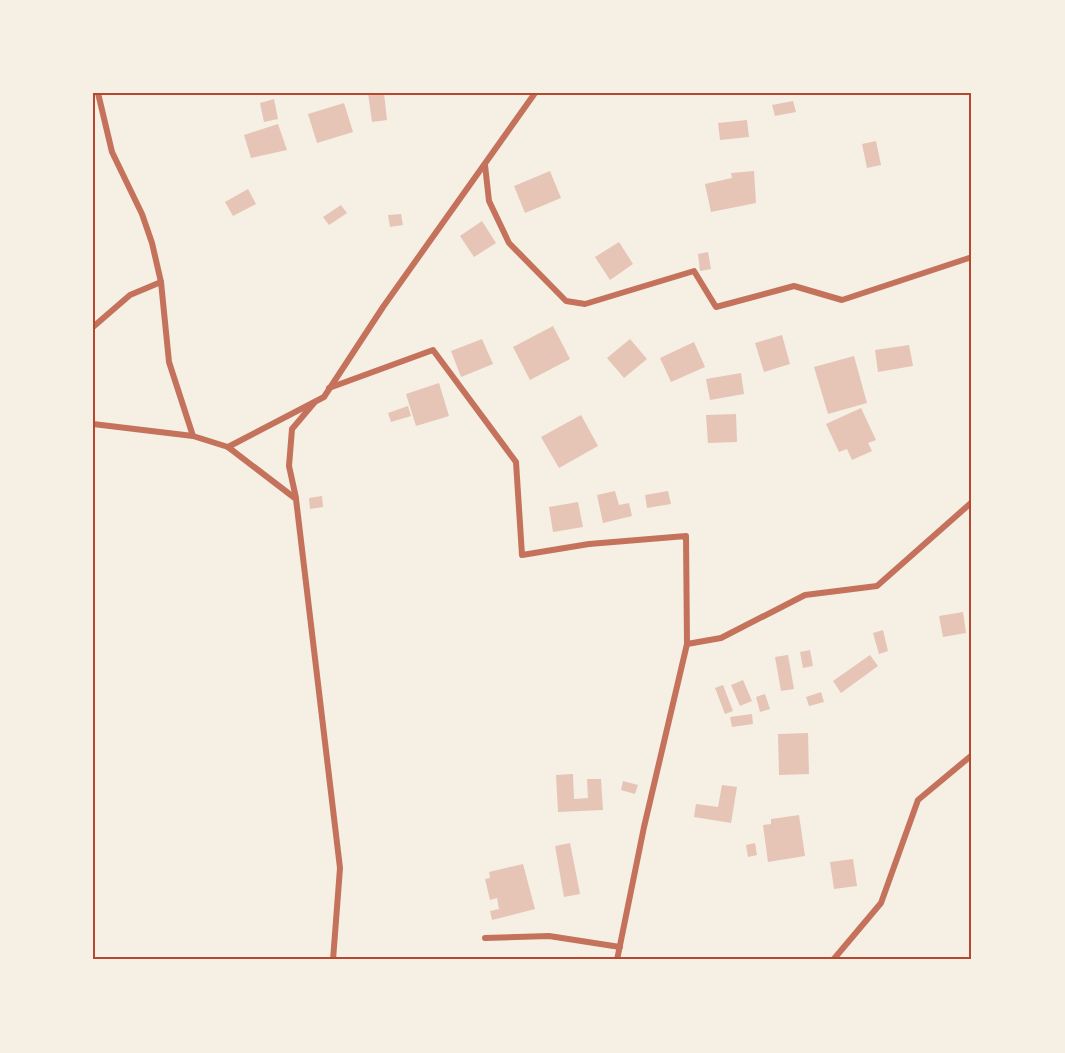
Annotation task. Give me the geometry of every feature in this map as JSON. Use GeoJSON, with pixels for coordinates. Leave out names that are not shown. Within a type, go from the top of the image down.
{"type":"FeatureCollection","features":[{"type":"Feature","properties":{"kind":"street"},"geometry":{"type":"LineString","coordinates":[[98,93],[112,152],[142,214],[161,282],[169,362],[193,436]]}},
{"type":"Feature","properties":{"kind":"street"},"geometry":{"type":"LineString","coordinates":[[228,447],[324,397],[535,93]]}},
{"type":"Feature","properties":{"kind":"street"},"geometry":{"type":"LineString","coordinates":[[485,165],[489,201],[509,243],[566,301],[585,304],[694,271],[716,307],[794,286],[842,300],[972,257]]}},
{"type":"Feature","properties":{"kind":"street"},"geometry":{"type":"LineString","coordinates":[[93,327],[130,295],[161,282]]}},
{"type":"Feature","properties":{"kind":"street"},"geometry":{"type":"LineString","coordinates":[[329,388],[433,350],[516,462],[522,555],[589,544],[686,536],[687,644],[644,827],[617,960]]}},
{"type":"Feature","properties":{"kind":"street"},"geometry":{"type":"LineString","coordinates":[[316,401],[292,429],[289,466],[296,499],[340,867],[333,960]]}},
{"type":"Feature","properties":{"kind":"street"},"geometry":{"type":"LineString","coordinates":[[93,424],[193,436],[228,447],[296,499]]}},
{"type":"Feature","properties":{"kind":"street"},"geometry":{"type":"LineString","coordinates":[[687,644],[721,638],[806,594],[877,586],[972,502]]}},
{"type":"Feature","properties":{"kind":"street"},"geometry":{"type":"LineString","coordinates":[[833,960],[881,903],[918,800],[972,755]]}},
{"type":"Feature","properties":{"kind":"street"},"geometry":{"type":"LineString","coordinates":[[485,938],[549,936],[620,947]]}},
{"type":"Feature","properties":{"kind":"building"},"geometry":{"type":"Polygon","coordinates":[[[368,93],[384,93],[387,120],[372,122],[368,93]]]}},
{"type":"Feature","properties":{"kind":"building"},"geometry":{"type":"Polygon","coordinates":[[[274,99],[278,119],[264,122],[260,103],[274,99]]]}},
{"type":"Feature","properties":{"kind":"building"},"geometry":{"type":"Polygon","coordinates":[[[793,101],[796,112],[775,116],[772,105],[793,101]]]}},
{"type":"Feature","properties":{"kind":"building"},"geometry":{"type":"Polygon","coordinates":[[[344,103],[353,132],[317,143],[308,114],[344,103]]]}},
{"type":"Feature","properties":{"kind":"building"},"geometry":{"type":"Polygon","coordinates":[[[747,120],[749,137],[720,140],[718,123],[747,120]]]}},
{"type":"Feature","properties":{"kind":"building"},"geometry":{"type":"Polygon","coordinates":[[[278,124],[287,150],[251,158],[244,135],[278,124]]]}},
{"type":"Feature","properties":{"kind":"building"},"geometry":{"type":"Polygon","coordinates":[[[876,141],[881,165],[867,168],[862,144],[876,141]]]}},
{"type":"Feature","properties":{"kind":"building"},"geometry":{"type":"Polygon","coordinates":[[[550,171],[561,198],[525,213],[514,186],[550,171]]]}},
{"type":"Feature","properties":{"kind":"building"},"geometry":{"type":"Polygon","coordinates":[[[754,171],[756,203],[711,212],[705,184],[732,178],[731,173],[754,171]]]}},
{"type":"Feature","properties":{"kind":"building"},"geometry":{"type":"Polygon","coordinates":[[[248,189],[256,204],[233,216],[225,202],[248,189]]]}},
{"type":"Feature","properties":{"kind":"building"},"geometry":{"type":"Polygon","coordinates":[[[341,205],[347,213],[329,225],[323,217],[341,205]]]}},
{"type":"Feature","properties":{"kind":"building"},"geometry":{"type":"Polygon","coordinates":[[[401,214],[403,225],[390,227],[388,215],[401,214]]]}},
{"type":"Feature","properties":{"kind":"building"},"geometry":{"type":"Polygon","coordinates":[[[482,221],[496,243],[474,257],[460,236],[482,221]]]}},
{"type":"Feature","properties":{"kind":"building"},"geometry":{"type":"Polygon","coordinates":[[[619,242],[633,264],[610,280],[595,257],[619,242]]]}},
{"type":"Feature","properties":{"kind":"building"},"geometry":{"type":"Polygon","coordinates":[[[708,252],[711,269],[700,271],[698,254],[708,252]]]}},
{"type":"Feature","properties":{"kind":"building"},"geometry":{"type":"Polygon","coordinates":[[[553,326],[570,359],[530,380],[513,347],[553,326]]]}},
{"type":"Feature","properties":{"kind":"building"},"geometry":{"type":"Polygon","coordinates":[[[782,335],[790,364],[764,372],[755,343],[782,335]]]}},
{"type":"Feature","properties":{"kind":"building"},"geometry":{"type":"Polygon","coordinates":[[[482,339],[493,364],[461,377],[451,351],[482,339]]]}},
{"type":"Feature","properties":{"kind":"building"},"geometry":{"type":"Polygon","coordinates":[[[630,339],[647,359],[624,378],[607,358],[630,339]]]}},
{"type":"Feature","properties":{"kind":"building"},"geometry":{"type":"Polygon","coordinates":[[[694,342],[705,367],[671,382],[660,358],[694,342]]]}},
{"type":"Feature","properties":{"kind":"building"},"geometry":{"type":"Polygon","coordinates":[[[909,345],[913,366],[878,372],[875,350],[909,345]]]}},
{"type":"Feature","properties":{"kind":"building"},"geometry":{"type":"Polygon","coordinates":[[[854,356],[867,403],[828,414],[814,367],[854,356]]]}},
{"type":"Feature","properties":{"kind":"building"},"geometry":{"type":"Polygon","coordinates":[[[741,373],[744,394],[710,400],[706,379],[741,373]]]}},
{"type":"Feature","properties":{"kind":"building"},"geometry":{"type":"Polygon","coordinates":[[[439,383],[449,416],[416,426],[406,394],[439,383]]]}},
{"type":"Feature","properties":{"kind":"building"},"geometry":{"type":"Polygon","coordinates":[[[408,406],[411,416],[391,422],[388,413],[408,406]]]}},
{"type":"Feature","properties":{"kind":"building"},"geometry":{"type":"Polygon","coordinates":[[[861,408],[876,440],[868,443],[872,451],[852,460],[847,449],[839,452],[826,424],[861,408]]]}},
{"type":"Feature","properties":{"kind":"building"},"geometry":{"type":"Polygon","coordinates":[[[736,414],[737,442],[708,443],[706,415],[736,414]]]}},
{"type":"Feature","properties":{"kind":"building"},"geometry":{"type":"Polygon","coordinates":[[[581,415],[598,446],[559,468],[541,437],[581,415]]]}},
{"type":"Feature","properties":{"kind":"building"},"geometry":{"type":"Polygon","coordinates":[[[615,491],[619,505],[629,503],[632,516],[603,523],[597,495],[615,491]]]}},
{"type":"Feature","properties":{"kind":"building"},"geometry":{"type":"Polygon","coordinates":[[[668,491],[671,504],[647,508],[645,495],[668,491]]]}},
{"type":"Feature","properties":{"kind":"building"},"geometry":{"type":"Polygon","coordinates":[[[322,496],[323,507],[310,509],[309,498],[322,496]]]}},
{"type":"Feature","properties":{"kind":"building"},"geometry":{"type":"Polygon","coordinates":[[[578,502],[583,527],[553,532],[549,507],[578,502]]]}},
{"type":"Feature","properties":{"kind":"building"},"geometry":{"type":"Polygon","coordinates":[[[963,612],[966,633],[943,637],[939,616],[963,612]]]}},
{"type":"Feature","properties":{"kind":"building"},"geometry":{"type":"Polygon","coordinates":[[[883,630],[888,651],[879,654],[873,633],[883,630]]]}},
{"type":"Feature","properties":{"kind":"building"},"geometry":{"type":"Polygon","coordinates":[[[810,650],[813,666],[803,668],[800,652],[810,650]]]}},
{"type":"Feature","properties":{"kind":"building"},"geometry":{"type":"Polygon","coordinates":[[[788,655],[794,689],[781,691],[775,657],[788,655]]]}},
{"type":"Feature","properties":{"kind":"building"},"geometry":{"type":"Polygon","coordinates":[[[870,655],[878,666],[841,693],[833,681],[870,655]]]}},
{"type":"Feature","properties":{"kind":"building"},"geometry":{"type":"Polygon","coordinates":[[[743,680],[752,701],[740,706],[731,685],[743,680]]]}},
{"type":"Feature","properties":{"kind":"building"},"geometry":{"type":"Polygon","coordinates":[[[723,685],[733,711],[725,714],[715,688],[723,685]]]}},
{"type":"Feature","properties":{"kind":"building"},"geometry":{"type":"Polygon","coordinates":[[[821,692],[824,702],[809,706],[806,697],[821,692]]]}},
{"type":"Feature","properties":{"kind":"building"},"geometry":{"type":"Polygon","coordinates":[[[765,694],[770,709],[760,712],[756,697],[765,694]]]}},
{"type":"Feature","properties":{"kind":"building"},"geometry":{"type":"Polygon","coordinates":[[[752,714],[753,724],[732,727],[730,717],[752,714]]]}},
{"type":"Feature","properties":{"kind":"building"},"geometry":{"type":"Polygon","coordinates":[[[808,733],[809,774],[779,775],[778,734],[808,733]]]}},
{"type":"Feature","properties":{"kind":"building"},"geometry":{"type":"Polygon","coordinates":[[[573,774],[574,799],[588,798],[587,779],[601,779],[603,810],[558,812],[556,775],[573,774]]]}},
{"type":"Feature","properties":{"kind":"building"},"geometry":{"type":"Polygon","coordinates":[[[623,781],[638,785],[635,794],[621,790],[623,781]]]}},
{"type":"Feature","properties":{"kind":"building"},"geometry":{"type":"Polygon","coordinates":[[[722,785],[737,787],[731,823],[694,817],[696,804],[718,807],[722,785]]]}},
{"type":"Feature","properties":{"kind":"building"},"geometry":{"type":"Polygon","coordinates":[[[799,815],[805,856],[768,862],[763,825],[771,824],[771,819],[799,815]]]}},
{"type":"Feature","properties":{"kind":"building"},"geometry":{"type":"Polygon","coordinates":[[[570,843],[580,894],[564,897],[555,846],[570,843]]]}},
{"type":"Feature","properties":{"kind":"building"},"geometry":{"type":"Polygon","coordinates":[[[755,843],[757,855],[748,857],[746,845],[755,843]]]}},
{"type":"Feature","properties":{"kind":"building"},"geometry":{"type":"Polygon","coordinates":[[[853,859],[857,886],[834,889],[830,862],[853,859]]]}},
{"type":"Feature","properties":{"kind":"building"},"geometry":{"type":"Polygon","coordinates":[[[523,864],[535,909],[492,920],[490,911],[499,909],[497,898],[490,900],[485,879],[490,878],[489,872],[523,864]]]}}]}
